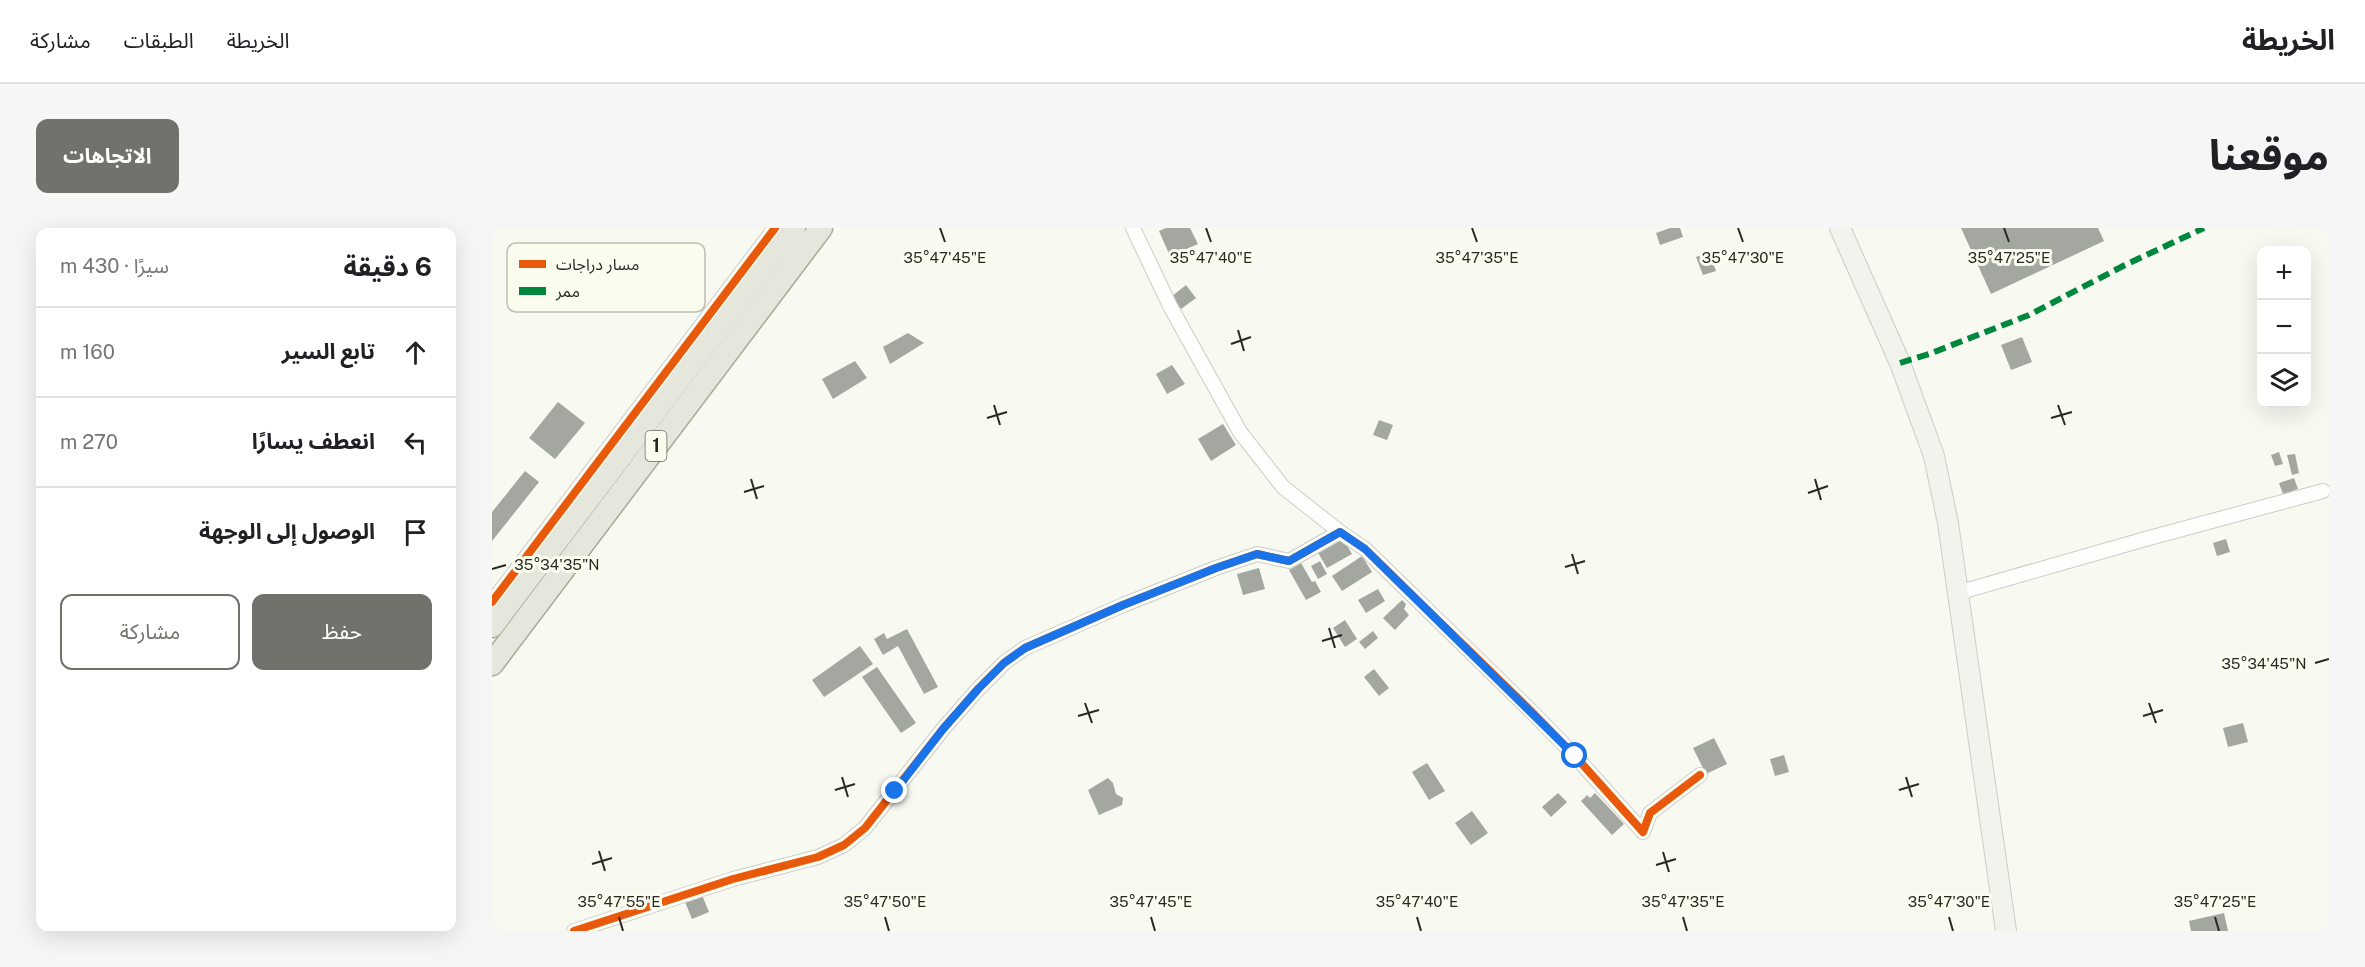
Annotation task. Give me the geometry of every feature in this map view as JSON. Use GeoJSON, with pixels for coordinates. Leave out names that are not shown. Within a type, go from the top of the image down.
{"type":"FeatureCollection","features":[{"type":"Feature","properties":{"kind":"main road","name":"1"},"geometry":{"type":"LineString","coordinates":[[492,626],[794,228]]}},
{"type":"Feature","properties":{"kind":"main road","name":"1"},"geometry":{"type":"LineString","coordinates":[[492,664],[821,228]]}},
{"type":"Feature","properties":{"kind":"main road"},"geometry":{"type":"LineString","coordinates":[[1840,228],[1900,363],[1934,456],[1946,512],[2006,931]]}},
{"type":"Feature","properties":{"kind":"street"},"geometry":{"type":"LineString","coordinates":[[492,602],[775,228]]}},
{"type":"Feature","properties":{"kind":"street"},"geometry":{"type":"LineString","coordinates":[[1132,228],[1170,306],[1240,432],[1283,487],[1365,549],[1530,710],[1575,756],[1642,832],[1650,813],[1700,775]]}},
{"type":"Feature","properties":{"kind":"street"},"geometry":{"type":"LineString","coordinates":[[1957,593],[2323,491]]}},
{"type":"Feature","properties":{"kind":"street"},"geometry":{"type":"LineString","coordinates":[[574,931],[733,879],[818,857],[843,845],[865,828],[943,729],[979,688],[1004,663],[1025,648],[1143,597],[1257,554],[1289,561],[1340,532]]}},
{"type":"Feature","properties":{"kind":"building"},"geometry":{"type":"Polygon","coordinates":[[[1166,228],[1190,228],[1198,244],[1170,256],[1159,231],[1166,228]]]}},
{"type":"Feature","properties":{"kind":"building"},"geometry":{"type":"Polygon","coordinates":[[[1670,228],[1680,228],[1683,237],[1660,245],[1656,233],[1670,228]]]}},
{"type":"Feature","properties":{"kind":"building"},"geometry":{"type":"Polygon","coordinates":[[[1961,228],[2098,228],[2104,241],[1991,294],[1961,228]]]}},
{"type":"Feature","properties":{"kind":"building"},"geometry":{"type":"Polygon","coordinates":[[[1709,252],[1716,271],[1703,275],[1696,257],[1709,252]]]}},
{"type":"Feature","properties":{"kind":"building"},"geometry":{"type":"Polygon","coordinates":[[[1186,285],[1196,298],[1181,309],[1171,297],[1186,285]]]}},
{"type":"Feature","properties":{"kind":"building"},"geometry":{"type":"Polygon","coordinates":[[[908,333],[924,343],[890,364],[883,347],[908,333]]]}},
{"type":"Feature","properties":{"kind":"building"},"geometry":{"type":"Polygon","coordinates":[[[2022,337],[2032,362],[2011,370],[2001,345],[2022,337]]]}},
{"type":"Feature","properties":{"kind":"building"},"geometry":{"type":"Polygon","coordinates":[[[855,361],[867,378],[833,399],[822,379],[855,361]]]}},
{"type":"Feature","properties":{"kind":"building"},"geometry":{"type":"Polygon","coordinates":[[[1172,365],[1185,384],[1167,394],[1156,374],[1172,365]]]}},
{"type":"Feature","properties":{"kind":"building"},"geometry":{"type":"Polygon","coordinates":[[[558,402],[585,423],[555,459],[529,438],[558,402]]]}},
{"type":"Feature","properties":{"kind":"building"},"geometry":{"type":"Polygon","coordinates":[[[1379,420],[1393,425],[1387,440],[1373,435],[1379,420]]]}},
{"type":"Feature","properties":{"kind":"building"},"geometry":{"type":"Polygon","coordinates":[[[1223,424],[1236,445],[1211,461],[1198,439],[1223,424]]]}},
{"type":"Feature","properties":{"kind":"building"},"geometry":{"type":"Polygon","coordinates":[[[2279,452],[2283,464],[2275,466],[2271,455],[2279,452]]]}},
{"type":"Feature","properties":{"kind":"building"},"geometry":{"type":"Polygon","coordinates":[[[2295,454],[2299,473],[2292,475],[2287,455],[2295,454]]]}},
{"type":"Feature","properties":{"kind":"building"},"geometry":{"type":"Polygon","coordinates":[[[525,471],[539,482],[492,541],[492,512],[525,471]]]}},
{"type":"Feature","properties":{"kind":"building"},"geometry":{"type":"Polygon","coordinates":[[[2294,478],[2298,489],[2283,494],[2279,483],[2294,478]]]}},
{"type":"Feature","properties":{"kind":"building"},"geometry":{"type":"Polygon","coordinates":[[[1342,537],[1352,554],[1327,568],[1317,551],[1342,537]]]}},
{"type":"Feature","properties":{"kind":"building"},"geometry":{"type":"Polygon","coordinates":[[[2226,539],[2230,552],[2217,556],[2213,543],[2226,539]]]}},
{"type":"Feature","properties":{"kind":"building"},"geometry":{"type":"Polygon","coordinates":[[[1362,556],[1372,572],[1342,591],[1332,576],[1362,556]]]}},
{"type":"Feature","properties":{"kind":"building"},"geometry":{"type":"Polygon","coordinates":[[[1320,561],[1327,574],[1318,579],[1311,566],[1320,561]]]}},
{"type":"Feature","properties":{"kind":"building"},"geometry":{"type":"Polygon","coordinates":[[[1301,563],[1321,592],[1306,600],[1289,570],[1301,563]]]}},
{"type":"Feature","properties":{"kind":"building"},"geometry":{"type":"Polygon","coordinates":[[[1259,568],[1265,589],[1243,595],[1237,574],[1259,568]]]}},
{"type":"Feature","properties":{"kind":"building"},"geometry":{"type":"Polygon","coordinates":[[[1378,589],[1385,601],[1366,613],[1358,600],[1378,589]]]}},
{"type":"Feature","properties":{"kind":"building"},"geometry":{"type":"Polygon","coordinates":[[[1402,600],[1406,604],[1404,609],[1409,615],[1395,630],[1383,618],[1402,600]]]}},
{"type":"Feature","properties":{"kind":"building"},"geometry":{"type":"Polygon","coordinates":[[[1345,620],[1357,639],[1345,647],[1333,628],[1345,620]]]}},
{"type":"Feature","properties":{"kind":"building"},"geometry":{"type":"Polygon","coordinates":[[[907,629],[938,687],[924,694],[898,646],[883,655],[874,639],[884,633],[887,639],[907,629]]]}},
{"type":"Feature","properties":{"kind":"building"},"geometry":{"type":"Polygon","coordinates":[[[1373,631],[1378,638],[1365,649],[1359,642],[1373,631]]]}},
{"type":"Feature","properties":{"kind":"building"},"geometry":{"type":"Polygon","coordinates":[[[860,646],[873,664],[824,697],[812,680],[860,646]]]}},
{"type":"Feature","properties":{"kind":"building"},"geometry":{"type":"Polygon","coordinates":[[[877,667],[916,723],[901,733],[862,677],[877,667]]]}},
{"type":"Feature","properties":{"kind":"building"},"geometry":{"type":"Polygon","coordinates":[[[1374,669],[1389,688],[1379,696],[1364,677],[1374,669]]]}},
{"type":"Feature","properties":{"kind":"building"},"geometry":{"type":"Polygon","coordinates":[[[2243,723],[2248,742],[2228,747],[2223,728],[2243,723]]]}},
{"type":"Feature","properties":{"kind":"building"},"geometry":{"type":"Polygon","coordinates":[[[1714,738],[1727,764],[1706,774],[1693,748],[1714,738]]]}},
{"type":"Feature","properties":{"kind":"building"},"geometry":{"type":"Polygon","coordinates":[[[1784,755],[1789,772],[1775,776],[1770,759],[1784,755]]]}},
{"type":"Feature","properties":{"kind":"building"},"geometry":{"type":"Polygon","coordinates":[[[1427,763],[1445,791],[1429,800],[1412,772],[1427,763]]]}},
{"type":"Feature","properties":{"kind":"building"},"geometry":{"type":"Polygon","coordinates":[[[1108,778],[1113,783],[1116,794],[1123,798],[1122,805],[1099,815],[1088,790],[1108,778]]]}},
{"type":"Feature","properties":{"kind":"building"},"geometry":{"type":"Polygon","coordinates":[[[1558,793],[1567,802],[1551,817],[1542,807],[1558,793]]]}},
{"type":"Feature","properties":{"kind":"building"},"geometry":{"type":"Polygon","coordinates":[[[1595,793],[1624,824],[1612,835],[1581,801],[1587,795],[1590,798],[1595,793]]]}},
{"type":"Feature","properties":{"kind":"building"},"geometry":{"type":"Polygon","coordinates":[[[1472,811],[1488,833],[1471,845],[1455,823],[1472,811]]]}},
{"type":"Feature","properties":{"kind":"building"},"geometry":{"type":"Polygon","coordinates":[[[702,895],[709,912],[692,919],[685,902],[702,895]]]}},
{"type":"Feature","properties":{"kind":"building"},"geometry":{"type":"Polygon","coordinates":[[[2224,913],[2228,931],[2191,931],[2189,921],[2224,913]]]}},
{"type":"Feature","properties":{"kind":"marked path"},"geometry":{"type":"LineString","coordinates":[[1900,363],[2029,315],[2125,265],[2204,228]]}},
{"type":"Feature","properties":{"kind":"cycle path"},"geometry":{"type":"LineString","coordinates":[[492,602],[775,228]]}},
{"type":"Feature","properties":{"kind":"cycle path"},"geometry":{"type":"LineString","coordinates":[[574,931],[733,879],[818,857],[844,845],[865,828],[943,729],[979,688],[1004,663],[1025,648],[1123,605],[1257,554],[1289,561],[1340,532],[1365,549],[1530,710],[1643,832],[1650,813],[1700,775]]}},
{"type":"Feature","properties":{"kind":"route"},"geometry":{"type":"LineString","coordinates":[[895,791],[943,729],[979,688],[1004,663],[1025,648],[1071,626],[1257,554],[1289,561],[1340,532],[1365,549],[1575,756]]}}]}
